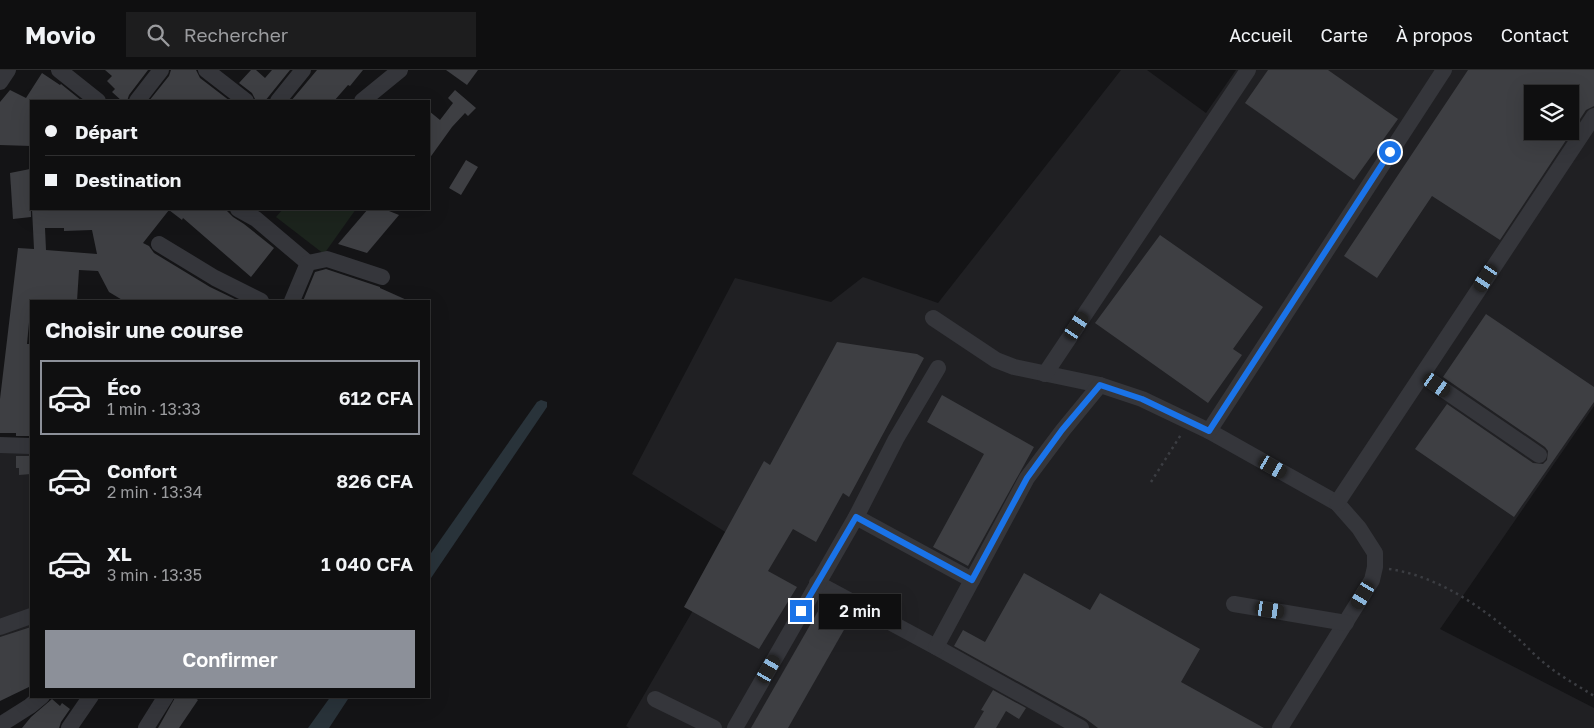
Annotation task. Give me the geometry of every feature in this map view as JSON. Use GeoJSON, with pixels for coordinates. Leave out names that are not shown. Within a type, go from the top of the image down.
{"type":"FeatureCollection","features":[{"type":"Feature","properties":{"kind":"street"},"geometry":{"type":"LineString","coordinates":[[0,82],[8,70]]}},
{"type":"Feature","properties":{"kind":"street"},"geometry":{"type":"LineString","coordinates":[[58,70],[97,100]]}},
{"type":"Feature","properties":{"kind":"street"},"geometry":{"type":"LineString","coordinates":[[138,100],[161,70]]}},
{"type":"Feature","properties":{"kind":"street"},"geometry":{"type":"LineString","coordinates":[[206,70],[245,100]]}},
{"type":"Feature","properties":{"kind":"street"},"geometry":{"type":"LineString","coordinates":[[279,100],[303,70]]}},
{"type":"Feature","properties":{"kind":"street"},"geometry":{"type":"LineString","coordinates":[[1045,374],[1248,70]]}},
{"type":"Feature","properties":{"kind":"street"},"geometry":{"type":"LineString","coordinates":[[1209,431],[1444,70]]}},
{"type":"Feature","properties":{"kind":"street"},"geometry":{"type":"LineString","coordinates":[[363,100],[391,73]]}},
{"type":"Feature","properties":{"kind":"street"},"geometry":{"type":"LineString","coordinates":[[1337,503],[1594,116]]}},
{"type":"Feature","properties":{"kind":"street"},"geometry":{"type":"LineString","coordinates":[[243,210],[261,214],[308,263]]}},
{"type":"Feature","properties":{"kind":"street"},"geometry":{"type":"LineString","coordinates":[[159,244],[215,278],[259,300]]}},
{"type":"Feature","properties":{"kind":"street"},"geometry":{"type":"LineString","coordinates":[[308,263],[327,259],[382,277]]}},
{"type":"Feature","properties":{"kind":"street"},"geometry":{"type":"LineString","coordinates":[[292,300],[308,263]]}},
{"type":"Feature","properties":{"kind":"street"},"geometry":{"type":"LineString","coordinates":[[933,318],[996,360],[1022,370],[1100,385],[1142,399],[1209,431],[1337,503],[1358,528],[1375,553],[1372,580],[1280,728]]}},
{"type":"Feature","properties":{"kind":"street"},"geometry":{"type":"LineString","coordinates":[[735,728],[856,517],[881,466],[938,368]]}},
{"type":"Feature","properties":{"kind":"street"},"geometry":{"type":"LineString","coordinates":[[1422,375],[1539,456]]}},
{"type":"Feature","properties":{"kind":"street"},"geometry":{"type":"LineString","coordinates":[[936,647],[1027,478],[1062,430],[1100,385]]}},
{"type":"Feature","properties":{"kind":"street"},"geometry":{"type":"LineString","coordinates":[[0,446],[30,446]]}},
{"type":"Feature","properties":{"kind":"street"},"geometry":{"type":"LineString","coordinates":[[856,517],[972,580]]}},
{"type":"Feature","properties":{"kind":"street"},"geometry":{"type":"LineString","coordinates":[[817,583],[1081,728]]}},
{"type":"Feature","properties":{"kind":"street"},"geometry":{"type":"LineString","coordinates":[[1234,604],[1346,623]]}},
{"type":"Feature","properties":{"kind":"street"},"geometry":{"type":"LineString","coordinates":[[0,627],[30,616]]}},
{"type":"Feature","properties":{"kind":"street"},"geometry":{"type":"LineString","coordinates":[[0,724],[40,698]]}},
{"type":"Feature","properties":{"kind":"street"},"geometry":{"type":"LineString","coordinates":[[69,728],[90,698]]}},
{"type":"Feature","properties":{"kind":"street"},"geometry":{"type":"LineString","coordinates":[[146,728],[165,698]]}},
{"type":"Feature","properties":{"kind":"street"},"geometry":{"type":"LineString","coordinates":[[655,699],[714,728]]}},
{"type":"Feature","properties":{"kind":"path"},"geometry":{"type":"LineString","coordinates":[[1151,482],[1190,421]]}},
{"type":"Feature","properties":{"kind":"path"},"geometry":{"type":"LineString","coordinates":[[1375,566],[1406,571],[1444,585],[1488,614],[1544,664],[1594,696]]}},
{"type":"Feature","properties":{"kind":"shaded area"},"geometry":{"type":"Polygon","coordinates":[[[1121,70],[1147,70],[1206,113],[1236,70],[1594,70],[1594,406],[1440,629],[1594,708],[1594,728],[629,728],[626,726],[735,538],[632,474],[735,278],[831,302],[863,277],[938,303],[1121,70]]]}},
{"type":"Feature","properties":{"kind":"shaded area"},"geometry":{"type":"Polygon","coordinates":[[[282,210],[355,210],[324,254],[276,217],[282,210]]]}},
{"type":"Feature","properties":{"kind":"shaded area"},"geometry":{"type":"Polygon","coordinates":[[[541,400],[547,402],[547,407],[430,580],[430,555],[537,402],[541,400]]]}},
{"type":"Feature","properties":{"kind":"shaded area"},"geometry":{"type":"Polygon","coordinates":[[[30,447],[30,674],[0,691],[0,448],[30,447]]]}},
{"type":"Feature","properties":{"kind":"shaded area"},"geometry":{"type":"Polygon","coordinates":[[[330,698],[349,698],[329,728],[308,728],[330,698]]]}},
{"type":"Feature","properties":{"kind":"building"},"geometry":{"type":"Polygon","coordinates":[[[105,70],[148,70],[127,100],[121,100],[112,92],[115,89],[107,81],[112,76],[105,70]]]}},
{"type":"Feature","properties":{"kind":"building"},"geometry":{"type":"Polygon","coordinates":[[[171,70],[196,70],[200,78],[229,100],[150,100],[169,76],[171,70]]]}},
{"type":"Feature","properties":{"kind":"building"},"geometry":{"type":"Polygon","coordinates":[[[251,70],[256,70],[265,78],[272,70],[290,70],[266,100],[256,100],[252,93],[239,83],[251,70]]]}},
{"type":"Feature","properties":{"kind":"building"},"geometry":{"type":"Polygon","coordinates":[[[317,70],[363,70],[335,100],[292,100],[317,70]]]}},
{"type":"Feature","properties":{"kind":"building"},"geometry":{"type":"Polygon","coordinates":[[[446,70],[478,70],[467,85],[446,70]]]}},
{"type":"Feature","properties":{"kind":"building"},"geometry":{"type":"Polygon","coordinates":[[[1268,70],[1328,70],[1398,119],[1354,180],[1245,103],[1268,70]]]}},
{"type":"Feature","properties":{"kind":"building"},"geometry":{"type":"Polygon","coordinates":[[[1468,70],[1594,70],[1594,106],[1586,110],[1579,121],[1579,85],[1524,85],[1524,140],[1566,140],[1500,240],[1432,196],[1377,278],[1344,256],[1468,70]]]}},
{"type":"Feature","properties":{"kind":"building"},"geometry":{"type":"Polygon","coordinates":[[[42,73],[61,84],[81,100],[30,100],[30,146],[0,145],[0,102],[10,90],[26,98],[42,73]]]}},
{"type":"Feature","properties":{"kind":"building"},"geometry":{"type":"Polygon","coordinates":[[[455,90],[476,108],[468,116],[465,113],[452,127],[430,158],[430,112],[440,120],[453,103],[448,98],[455,90]]]}},
{"type":"Feature","properties":{"kind":"building"},"geometry":{"type":"Polygon","coordinates":[[[466,160],[478,167],[461,195],[449,188],[466,160]]]}},
{"type":"Feature","properties":{"kind":"building"},"geometry":{"type":"Polygon","coordinates":[[[30,169],[31,217],[13,219],[10,173],[30,169]]]}},
{"type":"Feature","properties":{"kind":"building"},"geometry":{"type":"Polygon","coordinates":[[[32,210],[169,210],[143,243],[149,246],[154,253],[210,287],[237,300],[122,300],[109,292],[98,271],[79,270],[77,300],[30,300],[27,344],[30,344],[30,436],[16,436],[16,433],[0,433],[0,399],[18,248],[34,249],[32,210]],[[45,228],[46,250],[97,254],[92,230],[64,231],[64,228],[45,228]]]}},
{"type":"Feature","properties":{"kind":"building"},"geometry":{"type":"Polygon","coordinates":[[[169,210],[226,210],[274,248],[251,277],[183,218],[182,220],[169,210]]]}},
{"type":"Feature","properties":{"kind":"building"},"geometry":{"type":"Polygon","coordinates":[[[367,210],[386,210],[399,215],[367,253],[338,244],[367,210]]]}},
{"type":"Feature","properties":{"kind":"building"},"geometry":{"type":"Polygon","coordinates":[[[1160,235],[1263,307],[1233,349],[1242,355],[1208,403],[1095,323],[1160,235]]]}},
{"type":"Feature","properties":{"kind":"building"},"geometry":{"type":"Polygon","coordinates":[[[326,269],[380,287],[407,300],[303,300],[315,272],[326,269]]]}},
{"type":"Feature","properties":{"kind":"building"},"geometry":{"type":"Polygon","coordinates":[[[1486,314],[1594,387],[1594,402],[1514,517],[1415,449],[1447,404],[1533,463],[1543,464],[1547,460],[1548,451],[1545,447],[1443,377],[1486,314]]]}},
{"type":"Feature","properties":{"kind":"building"},"geometry":{"type":"Polygon","coordinates":[[[837,342],[917,354],[924,358],[849,497],[843,493],[816,542],[793,529],[768,571],[797,587],[759,649],[684,607],[764,461],[770,465],[837,342]]]}},
{"type":"Feature","properties":{"kind":"building"},"geometry":{"type":"Polygon","coordinates":[[[942,395],[1034,447],[968,566],[933,547],[984,454],[927,422],[942,395]]]}},
{"type":"Feature","properties":{"kind":"building"},"geometry":{"type":"Polygon","coordinates":[[[16,456],[30,456],[30,474],[19,475],[19,468],[16,468],[16,456]]]}},
{"type":"Feature","properties":{"kind":"building"},"geometry":{"type":"Polygon","coordinates":[[[1024,573],[1090,610],[1100,593],[1200,649],[1181,682],[1264,728],[1098,728],[1086,719],[954,646],[963,630],[985,642],[1024,573]]]}},
{"type":"Feature","properties":{"kind":"building"},"geometry":{"type":"Polygon","coordinates":[[[825,599],[853,614],[788,728],[751,728],[825,599]]]}},
{"type":"Feature","properties":{"kind":"building"},"geometry":{"type":"Polygon","coordinates":[[[30,627],[30,686],[0,701],[0,637],[30,627]]]}},
{"type":"Feature","properties":{"kind":"building"},"geometry":{"type":"Polygon","coordinates":[[[993,690],[1026,708],[1019,719],[1006,711],[996,728],[974,728],[984,711],[981,710],[993,690]]]}},
{"type":"Feature","properties":{"kind":"building"},"geometry":{"type":"Polygon","coordinates":[[[175,698],[196,698],[198,700],[179,728],[158,728],[175,698]]]}},
{"type":"Feature","properties":{"kind":"building"},"geometry":{"type":"Polygon","coordinates":[[[52,699],[60,706],[62,703],[70,709],[59,728],[22,728],[31,717],[52,699]]]}},
{"type":"Feature","properties":{"kind":"route"},"geometry":{"type":"LineString","coordinates":[[801,611],[856,517],[972,580],[1027,478],[1062,430],[1100,385],[1142,399],[1209,431],[1390,152]]}}]}
